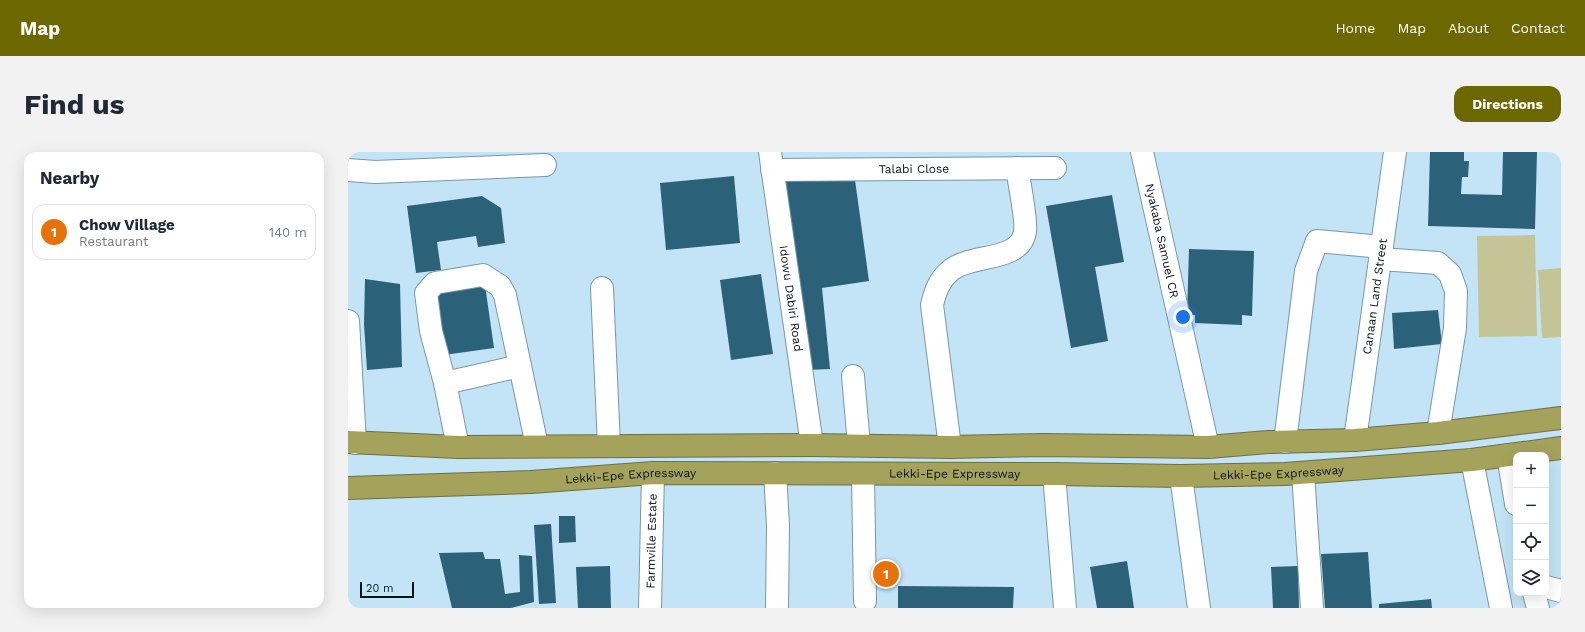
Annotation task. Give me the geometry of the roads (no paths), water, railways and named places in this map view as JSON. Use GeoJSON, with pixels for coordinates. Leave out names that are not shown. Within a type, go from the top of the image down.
{"type":"FeatureCollection","features":[{"type":"Feature","properties":{"kind":"highway"},"geometry":{"type":"LineString","coordinates":[[352,442],[458,447],[859,445],[950,447],[1043,445],[1208,447],[1285,442],[1355,440],[1438,433],[1561,418]]}},
{"type":"Feature","properties":{"kind":"highway","name":"Lekki-Epe Expressway"},"geometry":{"type":"LineString","coordinates":[[348,488],[531,482],[653,473],[1054,474],[1182,476],[1302,473],[1472,460],[1561,448]]}},
{"type":"Feature","properties":{"kind":"street","name":"Nyakaba Samuel CR"},"geometry":{"type":"LineString","coordinates":[[1142,152],[1208,447]]}},
{"type":"Feature","properties":{"kind":"street","name":"Canaan Land Street"},"geometry":{"type":"LineString","coordinates":[[1355,440],[1395,152]]}},
{"type":"Feature","properties":{"kind":"street","name":"Talabi Close"},"geometry":{"type":"LineString","coordinates":[[771,161],[1055,168]]}},
{"type":"Feature","properties":{"kind":"street","name":"Idowu Dabiri Road"},"geometry":{"type":"LineString","coordinates":[[771,161],[812,445]]}},
{"type":"Feature","properties":{"kind":"street"},"geometry":{"type":"LineString","coordinates":[[348,170],[375,172],[545,165]]}},
{"type":"Feature","properties":{"kind":"street"},"geometry":{"type":"LineString","coordinates":[[950,447],[932,305],[937,286],[950,270],[968,262],[1013,250],[1023,242],[1026,231],[1017,168]]}},
{"type":"Feature","properties":{"kind":"street"},"geometry":{"type":"LineString","coordinates":[[1285,442],[1306,271],[1317,241],[1438,262],[1450,274],[1456,291],[1455,328],[1438,433]]}},
{"type":"Feature","properties":{"kind":"street"},"geometry":{"type":"LineString","coordinates":[[458,447],[445,383],[431,331],[426,293],[435,283],[483,275],[500,286],[505,295],[537,446]]}},
{"type":"Feature","properties":{"kind":"street"},"geometry":{"type":"LineString","coordinates":[[602,288],[609,446]]}},
{"type":"Feature","properties":{"kind":"street"},"geometry":{"type":"LineString","coordinates":[[348,321],[352,442]]}},
{"type":"Feature","properties":{"kind":"street"},"geometry":{"type":"LineString","coordinates":[[445,383],[520,366]]}},
{"type":"Feature","properties":{"kind":"street"},"geometry":{"type":"LineString","coordinates":[[853,376],[859,445]]}},
{"type":"Feature","properties":{"kind":"street"},"geometry":{"type":"LineString","coordinates":[[1508,455],[1513,488]]}},
{"type":"Feature","properties":{"kind":"street"},"geometry":{"type":"LineString","coordinates":[[1472,460],[1501,608]]}},
{"type":"Feature","properties":{"kind":"street","name":"Farmville Estate"},"geometry":{"type":"LineString","coordinates":[[650,608],[653,473]]}},
{"type":"Feature","properties":{"kind":"street"},"geometry":{"type":"LineString","coordinates":[[775,473],[778,525],[777,608]]}},
{"type":"Feature","properties":{"kind":"street"},"geometry":{"type":"LineString","coordinates":[[1302,473],[1312,608]]}},
{"type":"Feature","properties":{"kind":"street"},"geometry":{"type":"LineString","coordinates":[[863,474],[865,601]]}},
{"type":"Feature","properties":{"kind":"street"},"geometry":{"type":"LineString","coordinates":[[1054,474],[1065,608]]}},
{"type":"Feature","properties":{"kind":"street"},"geometry":{"type":"LineString","coordinates":[[1182,476],[1199,608]]}},
{"type":"Feature","properties":{"kind":"street"},"geometry":{"type":"LineString","coordinates":[[1549,588],[1561,591]]}},
{"type":"Feature","properties":{"kind":"street"},"geometry":{"type":"LineString","coordinates":[[1535,596],[1538,608]]}},
{"type":"Feature","properties":{"kind":"place","name":"Chow Village"},"geometry":{"type":"Point","coordinates":[886,574]}}]}
